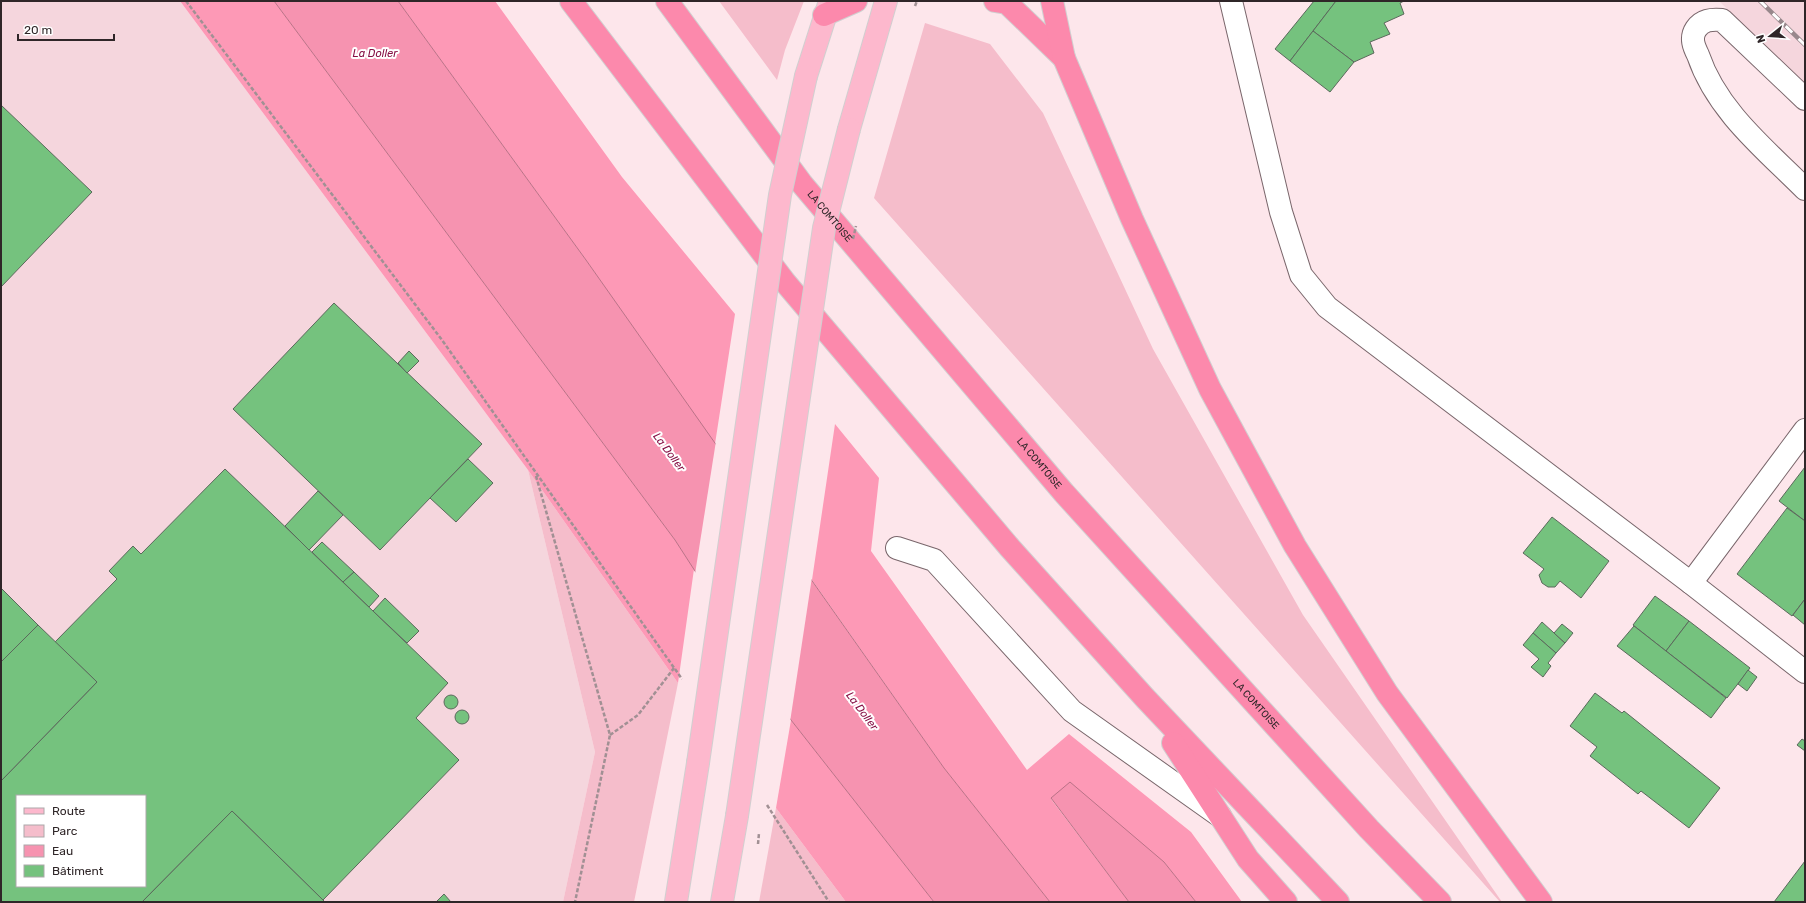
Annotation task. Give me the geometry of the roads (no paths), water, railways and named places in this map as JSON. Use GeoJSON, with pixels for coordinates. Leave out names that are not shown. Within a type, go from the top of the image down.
{"type":"FeatureCollection","features":[{"type":"Feature","properties":{"kind":"highway"},"geometry":{"type":"LineString","coordinates":[[571,1],[784,281],[1010,548],[1144,698],[1338,902]]}},
{"type":"Feature","properties":{"kind":"highway","name":"LA COMTOISE"},"geometry":{"type":"LineString","coordinates":[[667,1],[802,184],[1064,493],[1369,829],[1440,902]]}},
{"type":"Feature","properties":{"kind":"highway"},"geometry":{"type":"LineString","coordinates":[[827,8],[856,1]]}},
{"type":"Feature","properties":{"kind":"highway"},"geometry":{"type":"LineString","coordinates":[[995,1],[1007,3],[1064,58]]}},
{"type":"Feature","properties":{"kind":"highway"},"geometry":{"type":"LineString","coordinates":[[1052,1],[1064,58],[1132,219],[1210,389],[1295,546],[1387,693],[1541,902]]}},
{"type":"Feature","properties":{"kind":"highway"},"geometry":{"type":"LineString","coordinates":[[1144,698],[1248,859],[1286,902]]}},
{"type":"Feature","properties":{"kind":"main road"},"geometry":{"type":"LineString","coordinates":[[722,902],[737,816],[824,228],[849,129],[886,1]]}},
{"type":"Feature","properties":{"kind":"main road"},"geometry":{"type":"LineString","coordinates":[[676,902],[698,763],[780,195],[806,76],[827,8]]}},
{"type":"Feature","properties":{"kind":"lane"},"geometry":{"type":"LineString","coordinates":[[1231,1],[1281,212],[1301,275],[1327,307],[1691,583],[1805,672]]}},
{"type":"Feature","properties":{"kind":"lane"},"geometry":{"type":"LineString","coordinates":[[1805,100],[1722,20],[1713,19],[1702,22],[1695,31],[1693,41],[1701,66],[1728,111],[1805,189]]}},
{"type":"Feature","properties":{"kind":"lane"},"geometry":{"type":"LineString","coordinates":[[1691,583],[1805,430]]}},
{"type":"Feature","properties":{"kind":"lane"},"geometry":{"type":"LineString","coordinates":[[897,548],[934,560],[1072,711],[1220,816]]}},
{"type":"Feature","properties":{"kind":"water","name":"La Doller"},"geometry":{"type":"Polygon","coordinates":[[[274,1],[398,1],[586,260],[944,768],[1050,902],[934,902],[791,720],[675,540],[274,1]]]}},
{"type":"Feature","properties":{"kind":"water"},"geometry":{"type":"Polygon","coordinates":[[[1070,782],[1164,862],[1196,902],[1129,902],[1051,798],[1070,782]]]}},
{"type":"Feature","properties":{"kind":"railway"},"geometry":{"type":"LineString","coordinates":[[1760,1],[1805,45]]}}]}
